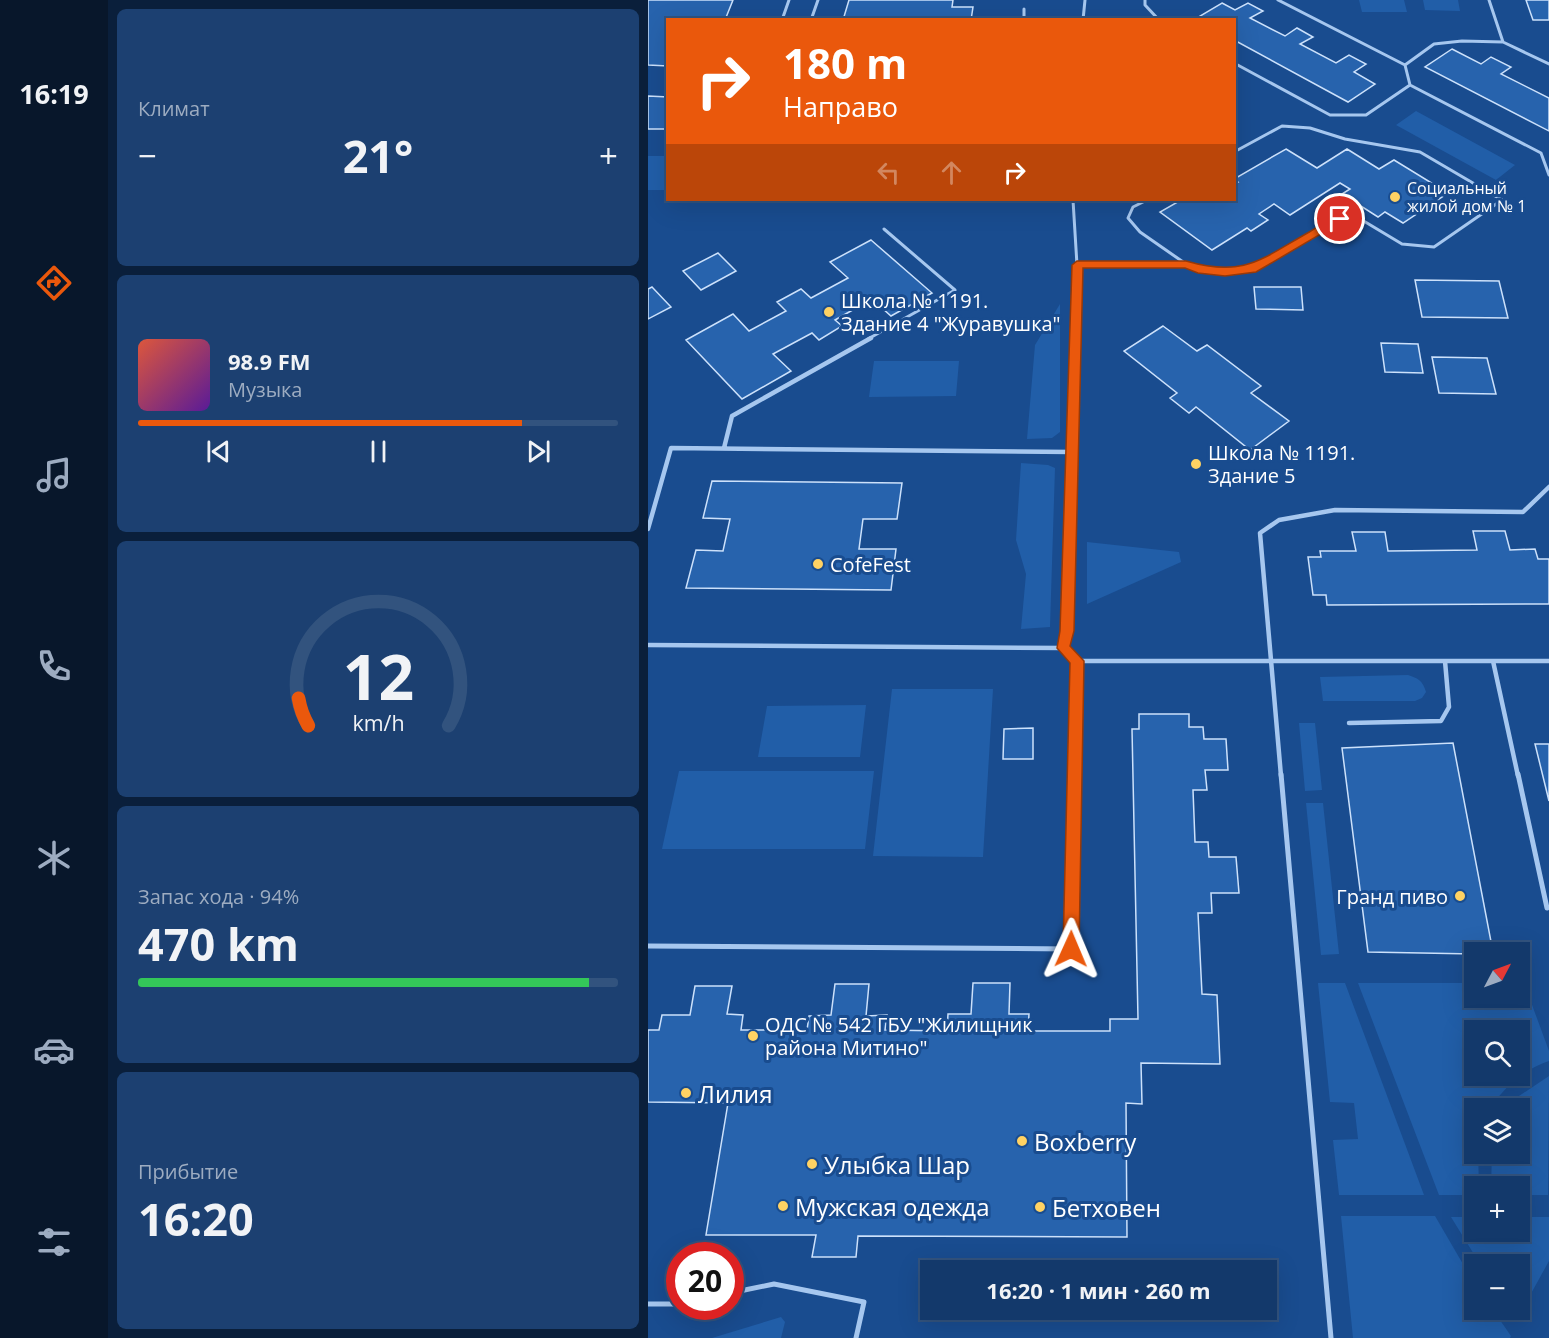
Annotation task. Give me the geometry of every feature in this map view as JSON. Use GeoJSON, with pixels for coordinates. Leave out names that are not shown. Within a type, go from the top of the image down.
{"type":"FeatureCollection","features":[{"type":"Feature","properties":{"kind":"lane"},"geometry":{"type":"LineString","coordinates":[[783,18],[789,0]]}},
{"type":"Feature","properties":{"kind":"lane"},"geometry":{"type":"LineString","coordinates":[[812,18],[818,0]]}},
{"type":"Feature","properties":{"kind":"lane"},"geometry":{"type":"LineString","coordinates":[[1083,18],[1085,0]]}},
{"type":"Feature","properties":{"kind":"lane"},"geometry":{"type":"LineString","coordinates":[[1145,0],[1145,6],[1158,18]]}},
{"type":"Feature","properties":{"kind":"lane"},"geometry":{"type":"LineString","coordinates":[[1278,0],[1405,65],[1410,85],[1541,153],[1549,175]]}},
{"type":"Feature","properties":{"kind":"lane"},"geometry":{"type":"LineString","coordinates":[[1489,0],[1503,42]]}},
{"type":"Feature","properties":{"kind":"lane"},"geometry":{"type":"LineString","coordinates":[[1024,9],[1024,18]]}},
{"type":"Feature","properties":{"kind":"lane"},"geometry":{"type":"LineString","coordinates":[[1405,65],[1434,44],[1462,41],[1503,42],[1549,64]]}},
{"type":"Feature","properties":{"kind":"lane"},"geometry":{"type":"LineString","coordinates":[[1236,64],[1330,115],[1366,115],[1410,85]]}},
{"type":"Feature","properties":{"kind":"lane"},"geometry":{"type":"LineString","coordinates":[[1145,201],[1133,207],[1128,218],[1140,232],[1198,270],[1225,272],[1252,269],[1340,219],[1362,220],[1402,244],[1434,247],[1502,200],[1420,152],[1344,139],[1310,128],[1282,126],[1236,151]]}},
{"type":"Feature","properties":{"kind":"lane"},"geometry":{"type":"LineString","coordinates":[[1063,648],[1067,631],[1077,265],[1073,201]]}},
{"type":"Feature","properties":{"kind":"lane"},"geometry":{"type":"LineString","coordinates":[[724,448],[732,416],[955,290],[884,229]]}},
{"type":"Feature","properties":{"kind":"lane"},"geometry":{"type":"LineString","coordinates":[[1077,265],[1186,264]]}},
{"type":"Feature","properties":{"kind":"lane"},"geometry":{"type":"LineString","coordinates":[[648,529],[671,447],[1072,452]]}},
{"type":"Feature","properties":{"kind":"lane"},"geometry":{"type":"LineString","coordinates":[[1331,1338],[1260,533],[1279,520],[1335,510],[1523,512],[1549,488]]}},
{"type":"Feature","properties":{"kind":"lane"},"geometry":{"type":"LineString","coordinates":[[648,645],[1063,648],[1077,661],[1549,661]]}},
{"type":"Feature","properties":{"kind":"lane"},"geometry":{"type":"LineString","coordinates":[[648,946],[1071,949],[1077,661]]}},
{"type":"Feature","properties":{"kind":"lane"},"geometry":{"type":"LineString","coordinates":[[1349,723],[1441,721],[1449,707],[1445,661]]}},
{"type":"Feature","properties":{"kind":"lane"},"geometry":{"type":"LineString","coordinates":[[1493,661],[1547,908]]}},
{"type":"Feature","properties":{"kind":"lane"},"geometry":{"type":"LineString","coordinates":[[744,1290],[774,1284],[864,1302],[856,1338]]}},
{"type":"Feature","properties":{"kind":"lane"},"geometry":{"type":"LineString","coordinates":[[648,1304],[666,1304]]}},
{"type":"Feature","properties":{"kind":"shaded area"},"geometry":{"type":"Polygon","coordinates":[[[1359,0],[1404,0],[1407,12],[1362,12],[1359,0]]]}},
{"type":"Feature","properties":{"kind":"shaded area"},"geometry":{"type":"Polygon","coordinates":[[[1423,0],[1458,0],[1460,11],[1425,10],[1423,0]]]}},
{"type":"Feature","properties":{"kind":"shaded area"},"geometry":{"type":"Polygon","coordinates":[[[1416,111],[1515,165],[1496,180],[1396,125],[1416,111]]]}},
{"type":"Feature","properties":{"kind":"shaded area"},"geometry":{"type":"Polygon","coordinates":[[[648,156],[666,156],[666,190],[648,190],[648,156]]]}},
{"type":"Feature","properties":{"kind":"shaded area"},"geometry":{"type":"Polygon","coordinates":[[[1060,304],[1060,432],[1052,438],[1027,439],[1035,345],[1060,304]]]}},
{"type":"Feature","properties":{"kind":"shaded area"},"geometry":{"type":"Polygon","coordinates":[[[874,361],[959,361],[956,396],[869,397],[874,361]]]}},
{"type":"Feature","properties":{"kind":"shaded area"},"geometry":{"type":"Polygon","coordinates":[[[1021,463],[1048,465],[1055,468],[1050,627],[1021,629],[1026,574],[1016,540],[1021,463]]]}},
{"type":"Feature","properties":{"kind":"shaded area"},"geometry":{"type":"Polygon","coordinates":[[[1087,542],[1179,552],[1181,562],[1087,604],[1087,542]]]}},
{"type":"Feature","properties":{"kind":"shaded area"},"geometry":{"type":"Polygon","coordinates":[[[1408,675],[1422,683],[1426,692],[1422,698],[1415,701],[1323,701],[1320,677],[1408,675]]]}},
{"type":"Feature","properties":{"kind":"shaded area"},"geometry":{"type":"Polygon","coordinates":[[[892,689],[993,689],[983,857],[873,856],[892,689]]]}},
{"type":"Feature","properties":{"kind":"shaded area"},"geometry":{"type":"Polygon","coordinates":[[[866,705],[860,757],[758,757],[767,706],[866,705]]]}},
{"type":"Feature","properties":{"kind":"shaded area"},"geometry":{"type":"Polygon","coordinates":[[[1299,723],[1315,723],[1322,790],[1305,791],[1299,723]]]}},
{"type":"Feature","properties":{"kind":"shaded area"},"geometry":{"type":"Polygon","coordinates":[[[679,771],[874,771],[865,849],[662,849],[679,771]]]}},
{"type":"Feature","properties":{"kind":"shaded area"},"geometry":{"type":"Polygon","coordinates":[[[1306,803],[1323,803],[1339,954],[1321,955],[1306,803]]]}},
{"type":"Feature","properties":{"kind":"shaded area"},"geometry":{"type":"Polygon","coordinates":[[[1318,983],[1345,983],[1424,1195],[1339,1195],[1333,1140],[1358,1139],[1354,1103],[1330,1102],[1318,983]]]}},
{"type":"Feature","properties":{"kind":"shaded area"},"geometry":{"type":"Polygon","coordinates":[[[1358,983],[1464,983],[1464,1008],[1530,1008],[1530,999],[1549,1051],[1549,1061],[1530,1070],[1530,1020],[1464,1020],[1464,1086],[1510,1086],[1498,1098],[1464,1098],[1464,1164],[1478,1164],[1479,1176],[1464,1176],[1464,1195],[1439,1195],[1358,983]]]}},
{"type":"Feature","properties":{"kind":"shaded area"},"geometry":{"type":"Polygon","coordinates":[[[1549,1076],[1548,1195],[1530,1195],[1530,1176],[1491,1176],[1492,1164],[1530,1164],[1530,1098],[1516,1098],[1549,1076]]]}},
{"type":"Feature","properties":{"kind":"shaded area"},"geometry":{"type":"Polygon","coordinates":[[[1341,1216],[1435,1216],[1464,1266],[1464,1320],[1500,1320],[1511,1336],[1510,1338],[1353,1338],[1341,1216]]]}},
{"type":"Feature","properties":{"kind":"shaded area"},"geometry":{"type":"Polygon","coordinates":[[[1451,1217],[1464,1217],[1464,1238],[1451,1217]]]}},
{"type":"Feature","properties":{"kind":"shaded area"},"geometry":{"type":"Polygon","coordinates":[[[1530,1217],[1549,1217],[1549,1261],[1530,1295],[1530,1254],[1474,1254],[1466,1242],[1530,1242],[1530,1217]]]}},
{"type":"Feature","properties":{"kind":"shaded area"},"geometry":{"type":"Polygon","coordinates":[[[781,1317],[785,1322],[781,1338],[712,1338],[781,1317]]]}},
{"type":"Feature","properties":{"kind":"building"},"geometry":{"type":"Polygon","coordinates":[[[648,0],[733,0],[726,18],[666,18],[666,66],[648,65],[648,0]]]}},
{"type":"Feature","properties":{"kind":"building"},"geometry":{"type":"Polygon","coordinates":[[[849,0],[953,0],[952,7],[973,7],[971,18],[844,18],[849,0]]]}},
{"type":"Feature","properties":{"kind":"building"},"geometry":{"type":"Polygon","coordinates":[[[1526,0],[1549,0],[1549,20],[1533,20],[1526,0]]]}},
{"type":"Feature","properties":{"kind":"building"},"geometry":{"type":"Polygon","coordinates":[[[1222,3],[1235,10],[1248,3],[1263,11],[1250,18],[1285,36],[1297,28],[1313,37],[1300,44],[1336,63],[1349,55],[1366,64],[1354,72],[1375,84],[1348,102],[1236,41],[1236,18],[1197,18],[1222,3]]]}},
{"type":"Feature","properties":{"kind":"building"},"geometry":{"type":"Polygon","coordinates":[[[1452,49],[1481,64],[1491,57],[1511,67],[1501,74],[1549,98],[1549,131],[1425,67],[1452,49]]]}},
{"type":"Feature","properties":{"kind":"building"},"geometry":{"type":"Polygon","coordinates":[[[648,96],[666,97],[666,129],[648,129],[648,96]]]}},
{"type":"Feature","properties":{"kind":"building","name":"Социальный жилой дом № 1"},"geometry":{"type":"Polygon","coordinates":[[[1286,149],[1317,168],[1347,149],[1379,169],[1394,160],[1448,193],[1403,223],[1385,212],[1378,217],[1342,194],[1350,189],[1340,183],[1290,215],[1274,204],[1259,214],[1268,220],[1251,231],[1247,228],[1212,250],[1160,212],[1179,201],[1236,201],[1236,183],[1238,182],[1236,178],[1286,149]]]}},
{"type":"Feature","properties":{"kind":"building"},"geometry":{"type":"Polygon","coordinates":[[[871,240],[932,293],[891,316],[872,299],[835,320],[842,326],[819,340],[812,333],[773,354],[791,371],[742,399],[686,340],[733,314],[749,331],[786,311],[777,302],[801,289],[811,298],[848,278],[830,262],[871,240]]]}},
{"type":"Feature","properties":{"kind":"building"},"geometry":{"type":"Polygon","coordinates":[[[718,253],[736,271],[701,290],[683,271],[718,253]]]}},
{"type":"Feature","properties":{"kind":"building"},"geometry":{"type":"Polygon","coordinates":[[[1415,280],[1499,281],[1508,318],[1422,317],[1415,280]]]}},
{"type":"Feature","properties":{"kind":"building"},"geometry":{"type":"Polygon","coordinates":[[[652,287],[671,307],[648,319],[648,289],[652,287]]]}},
{"type":"Feature","properties":{"kind":"building"},"geometry":{"type":"Polygon","coordinates":[[[1254,287],[1301,287],[1303,310],[1256,309],[1254,287]]]}},
{"type":"Feature","properties":{"kind":"building"},"geometry":{"type":"Polygon","coordinates":[[[1163,326],[1197,351],[1207,345],[1261,386],[1251,393],[1289,421],[1250,450],[1196,407],[1189,413],[1170,398],[1177,393],[1124,351],[1163,326]]]}},
{"type":"Feature","properties":{"kind":"building"},"geometry":{"type":"Polygon","coordinates":[[[1381,343],[1418,344],[1423,373],[1385,372],[1381,343]]]}},
{"type":"Feature","properties":{"kind":"building"},"geometry":{"type":"Polygon","coordinates":[[[1432,357],[1487,358],[1496,394],[1439,393],[1432,357]]]}},
{"type":"Feature","properties":{"kind":"building"},"geometry":{"type":"Polygon","coordinates":[[[712,481],[902,483],[897,519],[863,519],[859,549],[896,549],[891,590],[686,588],[696,550],[723,551],[730,519],[703,518],[712,481]]]}},
{"type":"Feature","properties":{"kind":"building"},"geometry":{"type":"Polygon","coordinates":[[[1473,531],[1505,531],[1510,550],[1535,549],[1538,559],[1549,559],[1549,604],[1327,605],[1326,595],[1313,595],[1308,557],[1321,557],[1320,551],[1356,551],[1352,532],[1385,532],[1388,551],[1477,550],[1473,531]]]}},
{"type":"Feature","properties":{"kind":"building"},"geometry":{"type":"Polygon","coordinates":[[[1139,714],[1189,714],[1189,727],[1203,727],[1204,739],[1226,739],[1228,770],[1205,770],[1207,790],[1193,790],[1195,842],[1208,842],[1209,857],[1236,857],[1239,893],[1211,893],[1212,913],[1198,913],[1202,994],[1217,995],[1220,1064],[1141,1063],[1142,1104],[1126,1103],[1127,1237],[858,1236],[856,1257],[812,1257],[816,1235],[706,1235],[728,1103],[648,1102],[648,1030],[659,1030],[662,1015],[690,1015],[695,986],[732,986],[727,1014],[743,1015],[741,1030],[807,1030],[809,1016],[831,1015],[835,984],[869,984],[866,1016],[887,1015],[885,1030],[947,1031],[948,1014],[971,1014],[973,983],[1010,983],[1009,1014],[1029,1014],[1028,1031],[1110,1031],[1110,1019],[1138,1019],[1132,729],[1139,729],[1139,714]]]}},
{"type":"Feature","properties":{"kind":"building"},"geometry":{"type":"Polygon","coordinates":[[[1033,728],[1033,759],[1003,759],[1004,729],[1033,728]]]}},
{"type":"Feature","properties":{"kind":"building"},"geometry":{"type":"Polygon","coordinates":[[[1453,743],[1491,942],[1464,942],[1464,954],[1368,952],[1342,748],[1453,743]]]}},
{"type":"Feature","properties":{"kind":"building"},"geometry":{"type":"Polygon","coordinates":[[[1535,744],[1549,744],[1549,801],[1535,744]]]}},
{"type":"Feature","properties":{"kind":"place","name":"Социальный жилой дом № 1"},"geometry":{"type":"Point","coordinates":[1395,197]}},
{"type":"Feature","properties":{"kind":"place","name":"Школа № 1191. Здание 4 \"Журавушка\""},"geometry":{"type":"Point","coordinates":[829,312]}},
{"type":"Feature","properties":{"kind":"place","name":"Школа № 1191. Здание 5"},"geometry":{"type":"Point","coordinates":[1196,464]}},
{"type":"Feature","properties":{"kind":"place","name":"CofeFest"},"geometry":{"type":"Point","coordinates":[818,564]}},
{"type":"Feature","properties":{"kind":"place","name":"Гранд пиво"},"geometry":{"type":"Point","coordinates":[1460,896]}},
{"type":"Feature","properties":{"kind":"place","name":"ОДС № 542 ГБУ \"Жилищник района Митино\""},"geometry":{"type":"Point","coordinates":[753,1036]}},
{"type":"Feature","properties":{"kind":"place","name":"Лилия"},"geometry":{"type":"Point","coordinates":[686,1093]}},
{"type":"Feature","properties":{"kind":"place","name":"Boxberry"},"geometry":{"type":"Point","coordinates":[1022,1141]}},
{"type":"Feature","properties":{"kind":"place","name":"Улыбка Шар"},"geometry":{"type":"Point","coordinates":[812,1164]}},
{"type":"Feature","properties":{"kind":"place","name":"Мужская одежда"},"geometry":{"type":"Point","coordinates":[783,1206]}},
{"type":"Feature","properties":{"kind":"place","name":"Бетховен"},"geometry":{"type":"Point","coordinates":[1040,1207]}},
{"type":"Feature","properties":{"kind":"route"},"geometry":{"type":"LineString","coordinates":[[1071,949],[1077,661],[1063,648],[1067,631],[1077,265],[1186,264],[1198,270],[1225,272],[1252,269],[1340,219]]}}]}
